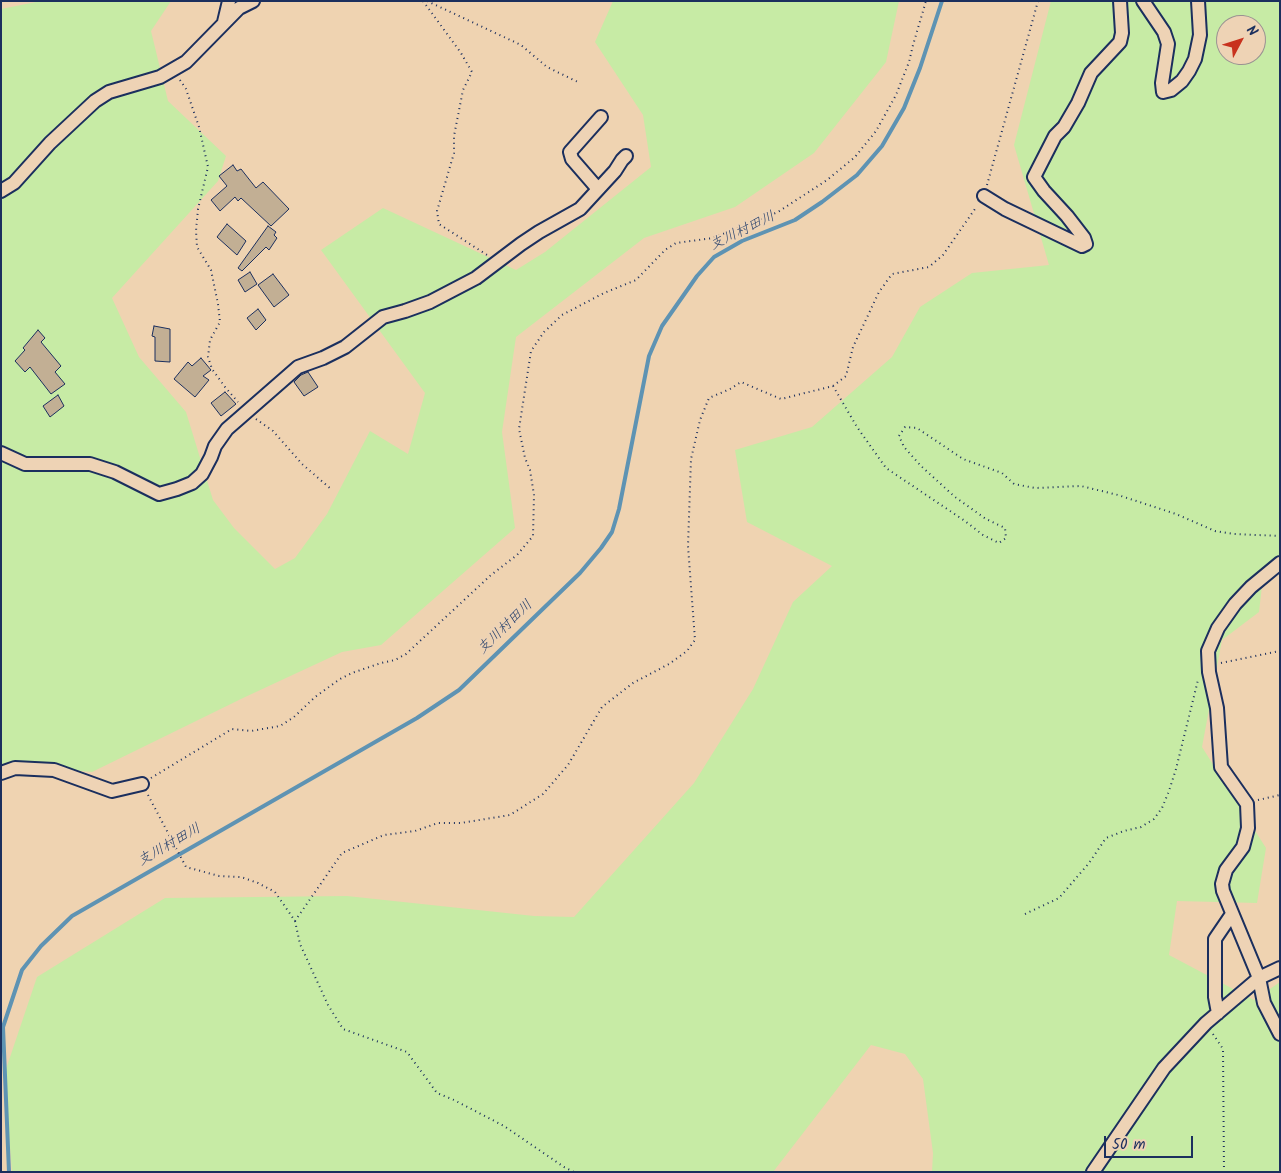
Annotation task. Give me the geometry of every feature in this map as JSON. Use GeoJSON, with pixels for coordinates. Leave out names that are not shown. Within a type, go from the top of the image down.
{"type":"FeatureCollection","features":[{"type":"Feature","properties":{"kind":"street"},"geometry":{"type":"LineString","coordinates":[[224,22],[229,1]]}},
{"type":"Feature","properties":{"kind":"street"},"geometry":{"type":"LineString","coordinates":[[1,191],[14,183],[50,143],[94,101],[109,92],[160,77],[186,62],[239,8],[253,1]]}},
{"type":"Feature","properties":{"kind":"street"},"geometry":{"type":"LineString","coordinates":[[984,196],[1013,213],[1082,246],[1086,244],[1084,238],[1067,216],[1034,177],[1055,136],[1064,127],[1078,103],[1091,73],[1120,42],[1122,32],[1120,1]]}},
{"type":"Feature","properties":{"kind":"street"},"geometry":{"type":"LineString","coordinates":[[1143,1],[1164,32],[1168,44],[1162,83],[1163,92],[1171,90],[1182,81],[1195,59],[1200,35],[1198,1]]}},
{"type":"Feature","properties":{"kind":"street"},"geometry":{"type":"LineString","coordinates":[[598,189],[572,159],[570,152],[601,117]]}},
{"type":"Feature","properties":{"kind":"street"},"geometry":{"type":"LineString","coordinates":[[1,453],[25,464],[90,464],[115,472],[159,494],[177,490],[192,483],[202,474],[215,446],[227,429],[298,367],[323,358],[345,347],[383,317],[439,298],[476,278],[539,232],[580,209],[616,171],[626,156]]}},
{"type":"Feature","properties":{"kind":"street"},"geometry":{"type":"LineString","coordinates":[[1280,563],[1251,587],[1235,604],[1218,628],[1208,651],[1209,672],[1217,708],[1221,767],[1247,804],[1248,828],[1243,847],[1226,870],[1222,884],[1223,891],[1259,978],[1264,1003],[1280,1034]]}},
{"type":"Feature","properties":{"kind":"street"},"geometry":{"type":"LineString","coordinates":[[1,773],[15,768],[54,770],[112,791],[142,784]]}},
{"type":"Feature","properties":{"kind":"street"},"geometry":{"type":"LineString","coordinates":[[1218,1013],[1215,997],[1215,939],[1232,914]]}},
{"type":"Feature","properties":{"kind":"street"},"geometry":{"type":"LineString","coordinates":[[1093,1172],[1164,1068],[1206,1023],[1259,978],[1280,968]]}},
{"type":"Feature","properties":{"kind":"path"},"geometry":{"type":"LineString","coordinates":[[425,1],[521,45],[547,67],[580,83]]}},
{"type":"Feature","properties":{"kind":"path"},"geometry":{"type":"LineString","coordinates":[[425,1],[462,53],[472,72],[463,90],[454,136],[454,153],[437,211],[439,224],[498,262]]}},
{"type":"Feature","properties":{"kind":"path"},"geometry":{"type":"LineString","coordinates":[[574,1172],[504,1126],[438,1093],[407,1052],[343,1029],[328,1005],[300,944],[295,921],[275,892],[241,877],[219,876],[186,867],[142,784],[232,729],[250,731],[280,726],[294,717],[315,697],[340,679],[406,654],[491,575],[517,555],[534,536],[534,495],[530,470],[519,429],[531,352],[544,332],[562,315],[604,293],[636,280],[665,250],[676,243],[713,238],[778,212],[827,180],[855,157],[876,131],[896,96],[909,62],[926,1]]}},
{"type":"Feature","properties":{"kind":"path"},"geometry":{"type":"LineString","coordinates":[[295,921],[342,853],[384,835],[415,831],[438,822],[461,823],[510,814],[543,794],[568,765],[602,707],[632,683],[668,664],[687,651],[695,640],[688,546],[691,459],[700,420],[709,398],[741,382],[782,399],[833,386],[846,376],[853,347],[879,292],[892,274],[929,267],[943,255],[984,196],[1038,1]]}},
{"type":"Feature","properties":{"kind":"path"},"geometry":{"type":"LineString","coordinates":[[174,69],[186,89],[199,127],[208,167],[198,209],[196,231],[197,247],[211,270],[218,304],[220,322],[210,340],[208,357],[212,369],[225,387],[247,411],[273,431],[302,464],[330,489]]}},
{"type":"Feature","properties":{"kind":"path"},"geometry":{"type":"LineString","coordinates":[[833,386],[857,427],[886,468],[983,535],[1000,542],[1006,538],[1005,528],[986,519],[955,497],[920,466],[904,448],[899,436],[905,427],[917,428],[963,459],[1002,473],[1014,484],[1035,488],[1081,486],[1118,495],[1176,514],[1215,531],[1234,534],[1280,536]]}},
{"type":"Feature","properties":{"kind":"path"},"geometry":{"type":"LineString","coordinates":[[1025,914],[1058,898],[1089,863],[1106,838],[1124,830],[1141,827],[1154,819],[1162,808],[1174,776],[1199,673],[1208,665],[1280,651]]}},
{"type":"Feature","properties":{"kind":"path"},"geometry":{"type":"LineString","coordinates":[[1246,803],[1280,795]]}},
{"type":"Feature","properties":{"kind":"path"},"geometry":{"type":"LineString","coordinates":[[1206,1023],[1222,1049],[1224,1172]]}},
{"type":"Feature","properties":{"kind":"green space"},"geometry":{"type":"Polygon","coordinates":[[[41,1],[171,1],[151,31],[168,101],[226,156],[218,181],[112,298],[139,357],[186,412],[213,500],[234,528],[275,569],[295,558],[327,514],[370,431],[408,454],[425,393],[321,250],[383,208],[516,270],[545,252],[651,167],[643,115],[595,42],[613,1],[899,1],[886,62],[814,153],[735,207],[644,238],[516,337],[502,432],[515,528],[381,645],[342,652],[92,772],[1,764],[1,9],[41,1]]]}},
{"type":"Feature","properties":{"kind":"green space"},"geometry":{"type":"Polygon","coordinates":[[[1051,1],[1280,1],[1280,561],[1264,568],[1259,612],[1222,640],[1202,747],[1266,848],[1257,903],[1177,901],[1169,955],[1254,1000],[1280,982],[1280,1172],[932,1172],[933,1153],[923,1079],[905,1054],[871,1045],[773,1172],[12,1172],[4,1075],[37,977],[165,898],[347,896],[534,916],[574,917],[694,783],[753,689],[793,602],[832,566],[747,522],[735,450],[812,427],[892,357],[920,307],[972,273],[1049,265],[1014,145],[1051,1]]]}},
{"type":"Feature","properties":{"kind":"building"},"geometry":{"type":"Polygon","coordinates":[[[233,165],[237,171],[241,169],[256,188],[263,182],[289,209],[271,226],[241,198],[238,201],[235,197],[220,211],[211,200],[227,186],[219,176],[233,165]]]}},
{"type":"Feature","properties":{"kind":"building"},"geometry":{"type":"Polygon","coordinates":[[[227,224],[246,241],[237,255],[217,237],[227,224]]]}},
{"type":"Feature","properties":{"kind":"building"},"geometry":{"type":"Polygon","coordinates":[[[268,226],[276,232],[274,235],[277,238],[269,250],[266,247],[242,271],[238,268],[268,226]]]}},
{"type":"Feature","properties":{"kind":"building"},"geometry":{"type":"Polygon","coordinates":[[[250,272],[257,284],[245,292],[238,280],[250,272]]]}},
{"type":"Feature","properties":{"kind":"building"},"geometry":{"type":"Polygon","coordinates":[[[273,274],[289,295],[274,307],[258,285],[273,274]]]}},
{"type":"Feature","properties":{"kind":"building"},"geometry":{"type":"Polygon","coordinates":[[[258,309],[266,320],[256,330],[247,318],[258,309]]]}},
{"type":"Feature","properties":{"kind":"building"},"geometry":{"type":"Polygon","coordinates":[[[154,326],[170,329],[170,362],[155,361],[155,337],[152,336],[154,326]]]}},
{"type":"Feature","properties":{"kind":"building"},"geometry":{"type":"Polygon","coordinates":[[[38,330],[45,338],[41,342],[61,366],[55,372],[65,384],[51,394],[30,367],[25,372],[15,361],[38,330]]]}},
{"type":"Feature","properties":{"kind":"building"},"geometry":{"type":"Polygon","coordinates":[[[201,358],[211,370],[203,376],[209,380],[195,397],[174,379],[188,362],[192,366],[201,358]]]}},
{"type":"Feature","properties":{"kind":"building"},"geometry":{"type":"Polygon","coordinates":[[[308,372],[318,387],[304,396],[294,382],[301,375],[308,372]]]}},
{"type":"Feature","properties":{"kind":"building"},"geometry":{"type":"Polygon","coordinates":[[[225,392],[236,404],[221,416],[211,403],[225,392]]]}},
{"type":"Feature","properties":{"kind":"building"},"geometry":{"type":"Polygon","coordinates":[[[58,395],[64,406],[50,417],[43,406],[58,395]]]}},
{"type":"Feature","properties":{"kind":"waterway","name":"支川村田川"},"geometry":{"type":"LineString","coordinates":[[9,1172],[3,1027],[22,970],[41,946],[72,916],[417,718],[459,690],[580,573],[612,532],[619,509],[649,356],[662,326],[697,276],[714,257],[742,241],[795,220],[857,175],[882,146],[904,108],[920,68],[942,1]]}}]}
